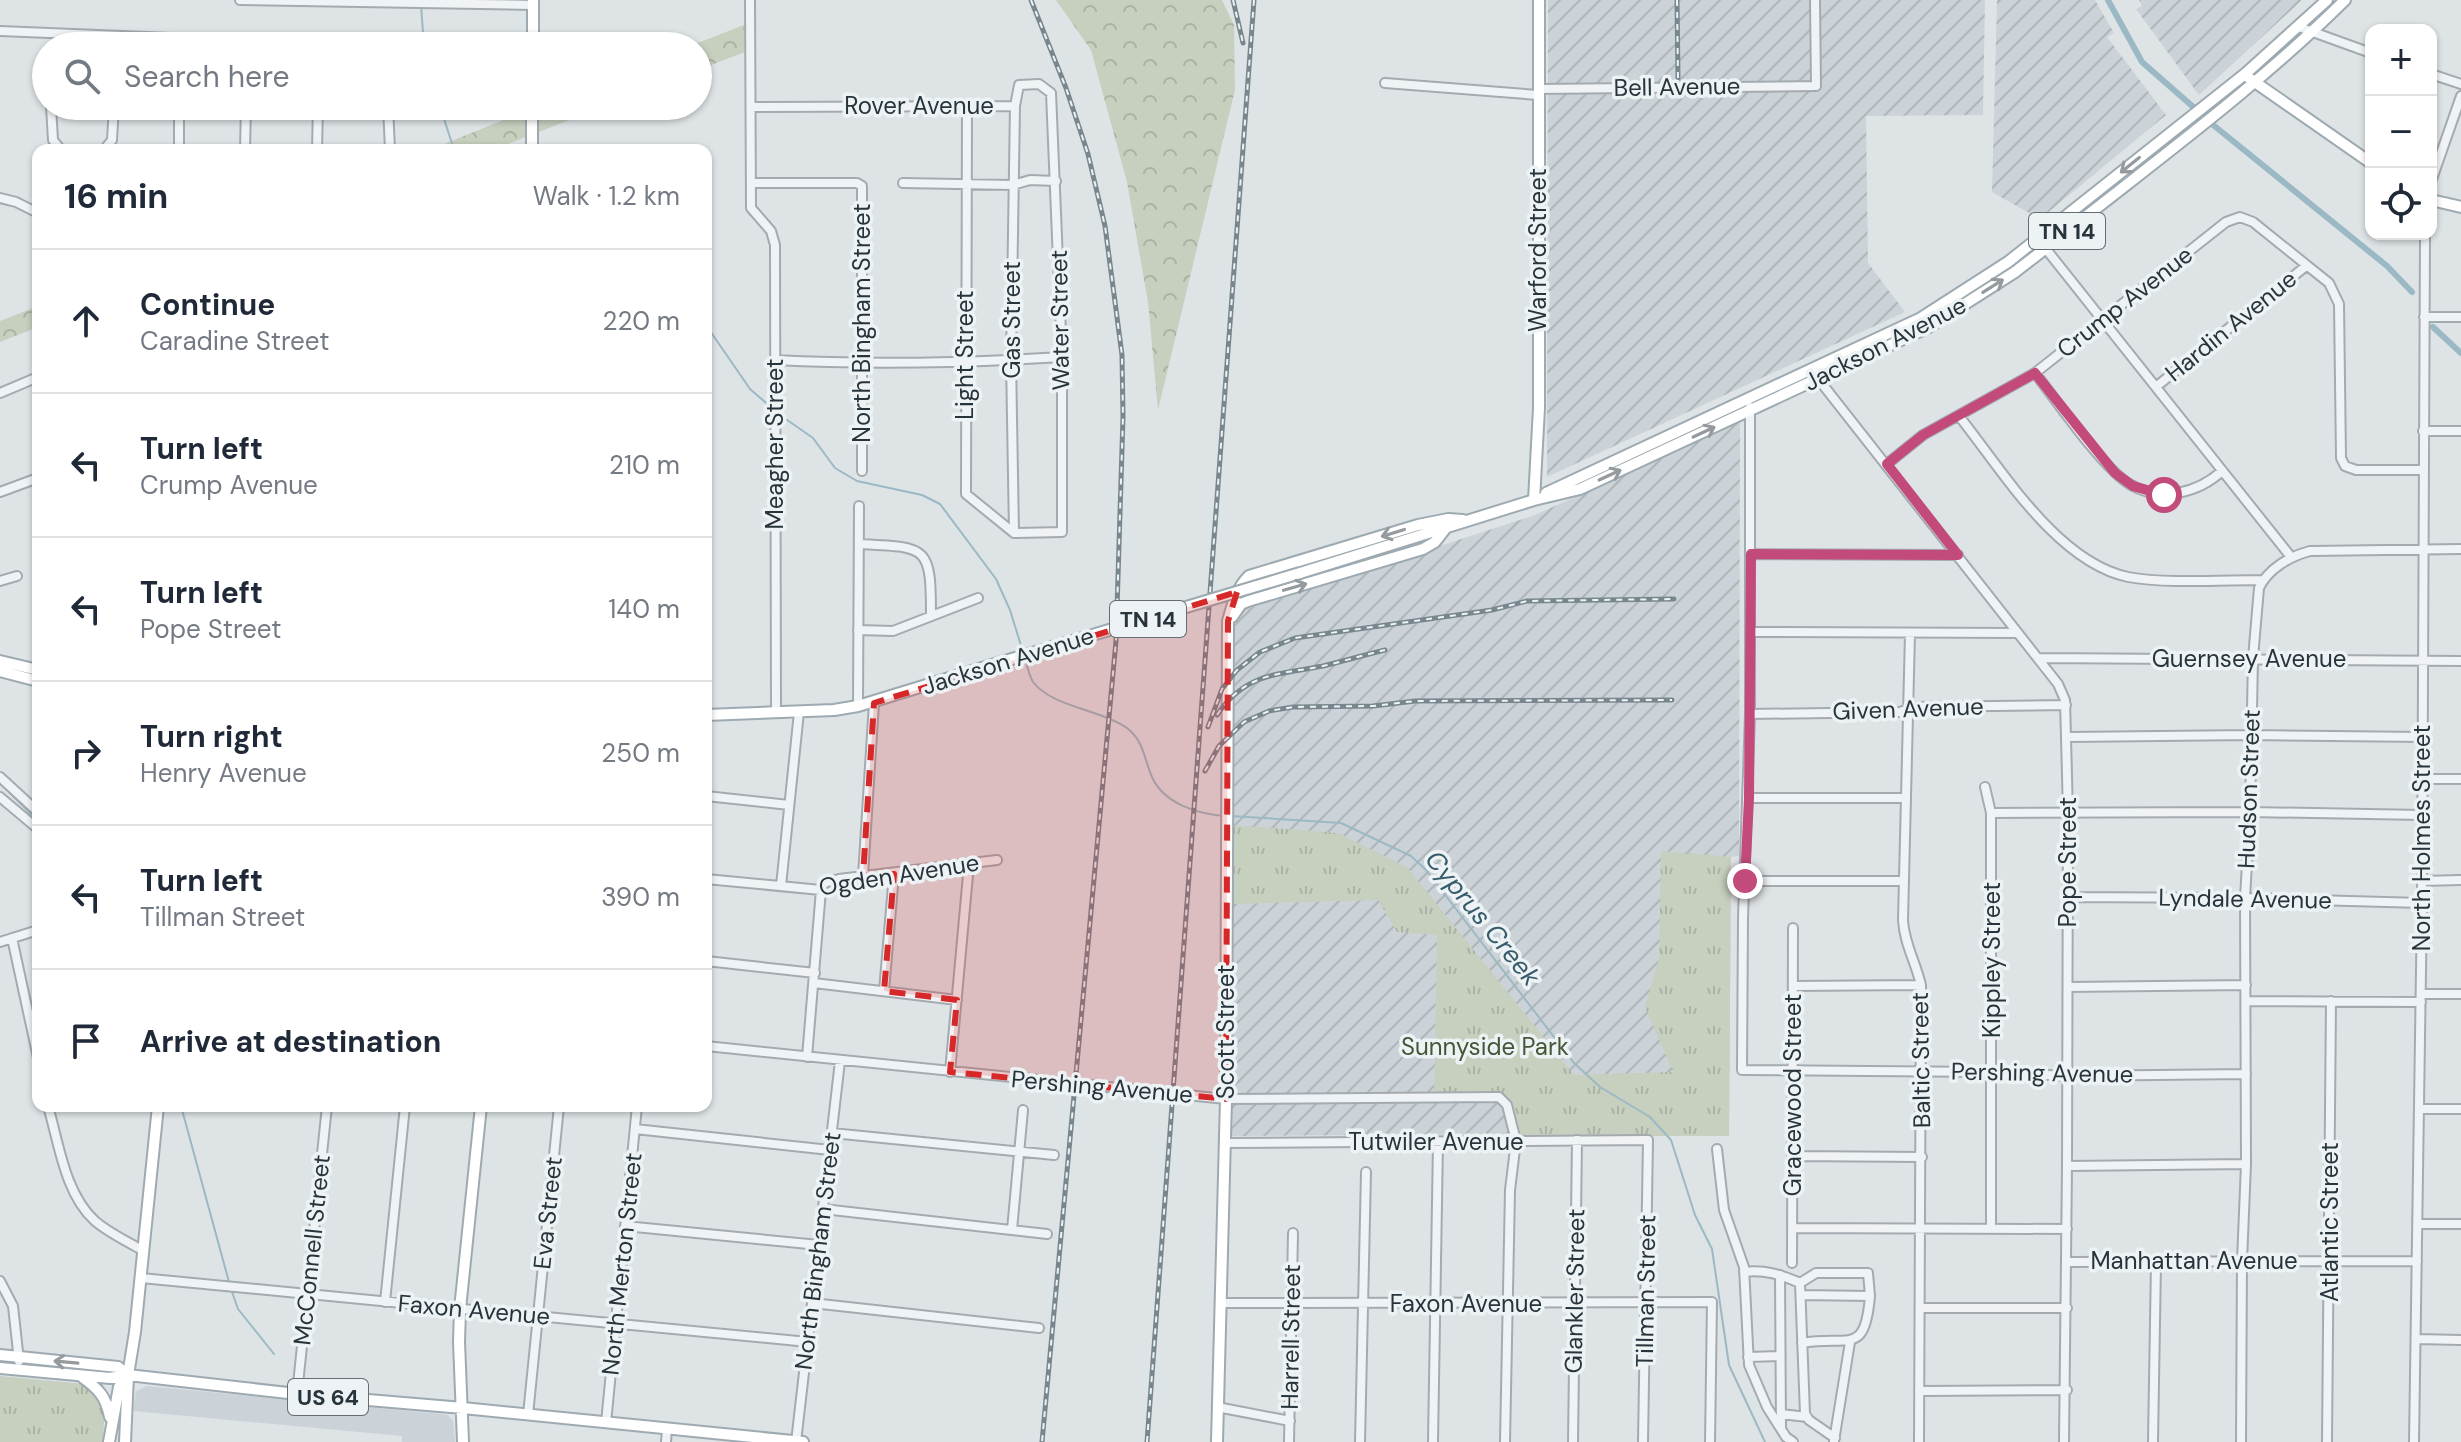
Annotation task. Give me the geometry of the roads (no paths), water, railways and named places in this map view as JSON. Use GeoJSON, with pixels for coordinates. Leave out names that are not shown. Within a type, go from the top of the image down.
{"type":"FeatureCollection","features":[{"type":"Feature","properties":{"kind":"main road","name":"Warford Street"},"geometry":{"type":"LineString","coordinates":[[1534,500],[1539,408],[1539,0]]}},
{"type":"Feature","properties":{"kind":"main road","name":"Jackson Avenue"},"geometry":{"type":"LineString","coordinates":[[1534,500],[1750,398],[1815,375],[1927,328],[2015,272],[2216,112],[2327,0]]}},
{"type":"Feature","properties":{"kind":"main road","name":"Jackson Avenue"},"geometry":{"type":"LineString","coordinates":[[712,715],[799,712],[874,703],[1534,500],[1580,489],[1750,411],[1921,318],[2008,262],[2205,105],[2312,32],[2345,0]]}},
{"type":"Feature","properties":{"kind":"main road"},"geometry":{"type":"LineString","coordinates":[[533,2],[533,32]]}},
{"type":"Feature","properties":{"kind":"main road"},"geometry":{"type":"LineString","coordinates":[[2248,78],[2365,159]]}},
{"type":"Feature","properties":{"kind":"main road"},"geometry":{"type":"LineString","coordinates":[[532,120],[532,144]]}},
{"type":"Feature","properties":{"kind":"main road"},"geometry":{"type":"LineString","coordinates":[[2437,201],[2461,207]]}},
{"type":"Feature","properties":{"kind":"main road","name":"Scott Street"},"geometry":{"type":"LineString","coordinates":[[1217,1442],[1226,1099],[1228,621],[1240,585],[1249,576],[1418,525],[1448,519],[1469,521]]}},
{"type":"Feature","properties":{"kind":"main road"},"geometry":{"type":"LineString","coordinates":[[1228,621],[1241,604],[1248,601],[1423,549],[1435,542],[1445,529]]}},
{"type":"Feature","properties":{"kind":"main road"},"geometry":{"type":"LineString","coordinates":[[0,661],[32,669]]}},
{"type":"Feature","properties":{"kind":"main road"},"geometry":{"type":"LineString","coordinates":[[0,671],[32,679]]}},
{"type":"Feature","properties":{"kind":"main road"},"geometry":{"type":"LineString","coordinates":[[125,1442],[128,1375],[157,1112]]}},
{"type":"Feature","properties":{"kind":"main road"},"geometry":{"type":"LineString","coordinates":[[463,1442],[460,1309],[480,1112]]}},
{"type":"Feature","properties":{"kind":"main road"},"geometry":{"type":"LineString","coordinates":[[0,1355],[118,1367],[128,1375]]}},
{"type":"Feature","properties":{"kind":"main road"},"geometry":{"type":"LineString","coordinates":[[0,1368],[110,1378],[128,1375]]}},
{"type":"Feature","properties":{"kind":"main road"},"geometry":{"type":"LineString","coordinates":[[81,1375],[106,1398],[112,1424]]}},
{"type":"Feature","properties":{"kind":"main road"},"geometry":{"type":"LineString","coordinates":[[109,1442],[119,1387],[128,1375]]}},
{"type":"Feature","properties":{"kind":"main road","name":"US 64"},"geometry":{"type":"LineString","coordinates":[[128,1375],[803,1442]]}},
{"type":"Feature","properties":{"kind":"street"},"geometry":{"type":"LineString","coordinates":[[240,0],[533,2]]}},
{"type":"Feature","properties":{"kind":"street","name":"Meagher Street"},"geometry":{"type":"LineString","coordinates":[[750,0],[751,208],[771,231],[775,245],[776,713]]}},
{"type":"Feature","properties":{"kind":"street","name":"Bell Avenue"},"geometry":{"type":"LineString","coordinates":[[1385,83],[1538,92],[1816,86],[1815,0]]}},
{"type":"Feature","properties":{"kind":"street"},"geometry":{"type":"LineString","coordinates":[[2299,27],[2365,51]]}},
{"type":"Feature","properties":{"kind":"street"},"geometry":{"type":"LineString","coordinates":[[0,31],[32,33]]}},
{"type":"Feature","properties":{"kind":"street"},"geometry":{"type":"LineString","coordinates":[[2437,76],[2461,84]]}},
{"type":"Feature","properties":{"kind":"street","name":"Rover Avenue"},"geometry":{"type":"LineString","coordinates":[[751,107],[1015,106],[1019,85],[1039,84],[1051,93],[1053,108]]}},
{"type":"Feature","properties":{"kind":"street"},"geometry":{"type":"LineString","coordinates":[[2436,168],[2461,96]]}},
{"type":"Feature","properties":{"kind":"street","name":"Light Street"},"geometry":{"type":"LineString","coordinates":[[967,105],[966,494],[1014,533]]}},
{"type":"Feature","properties":{"kind":"street","name":"Gas Street"},"geometry":{"type":"LineString","coordinates":[[1014,533],[1011,360],[1015,106]]}},
{"type":"Feature","properties":{"kind":"street","name":"Water Street"},"geometry":{"type":"LineString","coordinates":[[1014,533],[1062,532],[1062,357],[1053,108]]}},
{"type":"Feature","properties":{"kind":"street"},"geometry":{"type":"LineString","coordinates":[[52,120],[53,140],[56,144]]}},
{"type":"Feature","properties":{"kind":"street"},"geometry":{"type":"LineString","coordinates":[[109,144],[112,140],[113,120]]}},
{"type":"Feature","properties":{"kind":"street"},"geometry":{"type":"LineString","coordinates":[[179,120],[179,144]]}},
{"type":"Feature","properties":{"kind":"street"},"geometry":{"type":"LineString","coordinates":[[245,144],[246,120]]}},
{"type":"Feature","properties":{"kind":"street"},"geometry":{"type":"LineString","coordinates":[[317,144],[318,120]]}},
{"type":"Feature","properties":{"kind":"street"},"geometry":{"type":"LineString","coordinates":[[389,120],[390,144]]}},
{"type":"Feature","properties":{"kind":"street"},"geometry":{"type":"LineString","coordinates":[[903,183],[1013,185],[1030,180],[1056,181]]}},
{"type":"Feature","properties":{"kind":"street","name":"North Bingham Street"},"geometry":{"type":"LineString","coordinates":[[751,183],[861,185],[862,471]]}},
{"type":"Feature","properties":{"kind":"street"},"geometry":{"type":"LineString","coordinates":[[0,198],[32,210]]}},
{"type":"Feature","properties":{"kind":"street","name":"Crump Avenue"},"geometry":{"type":"LineString","coordinates":[[1887,464],[1923,435],[2035,373],[2226,222],[2240,217],[2253,222],[2306,266]]}},
{"type":"Feature","properties":{"kind":"street"},"geometry":{"type":"LineString","coordinates":[[2038,239],[2291,557]]}},
{"type":"Feature","properties":{"kind":"street","name":"North Holmes Street"},"geometry":{"type":"LineString","coordinates":[[2414,1442],[2423,815],[2425,240]]}},
{"type":"Feature","properties":{"kind":"street"},"geometry":{"type":"LineString","coordinates":[[2306,266],[2329,283],[2339,304],[2341,458],[2345,466],[2356,470],[2423,470]]}},
{"type":"Feature","properties":{"kind":"street","name":"Hardin Avenue"},"geometry":{"type":"LineString","coordinates":[[2157,386],[2306,266]]}},
{"type":"Feature","properties":{"kind":"street"},"geometry":{"type":"LineString","coordinates":[[2424,317],[2461,317]]}},
{"type":"Feature","properties":{"kind":"street"},"geometry":{"type":"LineString","coordinates":[[1921,318],[1927,328]]}},
{"type":"Feature","properties":{"kind":"street"},"geometry":{"type":"LineString","coordinates":[[775,360],[862,364],[965,363],[1062,357]]}},
{"type":"Feature","properties":{"kind":"street"},"geometry":{"type":"LineString","coordinates":[[2035,373],[2115,473],[2133,486],[2164,495],[2209,484],[2222,471]]}},
{"type":"Feature","properties":{"kind":"street","name":"Pope Street"},"geometry":{"type":"LineString","coordinates":[[1815,375],[2058,684],[2066,705],[2067,1390],[2064,1442]]}},
{"type":"Feature","properties":{"kind":"street"},"geometry":{"type":"LineString","coordinates":[[0,393],[32,380]]}},
{"type":"Feature","properties":{"kind":"street"},"geometry":{"type":"LineString","coordinates":[[1750,398],[1750,714],[1745,881],[1903,881]]}},
{"type":"Feature","properties":{"kind":"street"},"geometry":{"type":"LineString","coordinates":[[1959,416],[2045,525],[2065,545],[2127,577],[2263,580],[2291,557],[2321,550],[2461,549]]}},
{"type":"Feature","properties":{"kind":"street"},"geometry":{"type":"LineString","coordinates":[[2423,431],[2461,431]]}},
{"type":"Feature","properties":{"kind":"street"},"geometry":{"type":"LineString","coordinates":[[1628,453],[1633,464]]}},
{"type":"Feature","properties":{"kind":"street"},"geometry":{"type":"LineString","coordinates":[[0,492],[32,480]]}},
{"type":"Feature","properties":{"kind":"street"},"geometry":{"type":"LineString","coordinates":[[858,706],[859,506]]}},
{"type":"Feature","properties":{"kind":"street"},"geometry":{"type":"LineString","coordinates":[[860,544],[904,546],[926,560],[931,573],[931,616]]}},
{"type":"Feature","properties":{"kind":"street"},"geometry":{"type":"LineString","coordinates":[[1751,554],[1958,555]]}},
{"type":"Feature","properties":{"kind":"street"},"geometry":{"type":"LineString","coordinates":[[0,581],[17,576]]}},
{"type":"Feature","properties":{"kind":"street","name":"Hudson Street"},"geometry":{"type":"LineString","coordinates":[[2241,1442],[2246,1164],[2245,898],[2256,604],[2263,580]]}},
{"type":"Feature","properties":{"kind":"street"},"geometry":{"type":"LineString","coordinates":[[858,630],[893,631],[978,598]]}},
{"type":"Feature","properties":{"kind":"street"},"geometry":{"type":"LineString","coordinates":[[1750,632],[2017,633]]}},
{"type":"Feature","properties":{"kind":"street","name":"Baltic Street"},"geometry":{"type":"LineString","coordinates":[[1910,633],[1903,881],[1904,937],[1921,985],[1919,1442]]}},
{"type":"Feature","properties":{"kind":"street","name":"Guernsey Avenue"},"geometry":{"type":"LineString","coordinates":[[2038,658],[2461,661]]}},
{"type":"Feature","properties":{"kind":"street"},"geometry":{"type":"LineString","coordinates":[[863,876],[874,703]]}},
{"type":"Feature","properties":{"kind":"street","name":"Given Avenue"},"geometry":{"type":"LineString","coordinates":[[1750,714],[2066,705]]}},
{"type":"Feature","properties":{"kind":"street"},"geometry":{"type":"LineString","coordinates":[[781,886],[799,712]]}},
{"type":"Feature","properties":{"kind":"street"},"geometry":{"type":"LineString","coordinates":[[2067,737],[2423,737]]}},
{"type":"Feature","properties":{"kind":"street"},"geometry":{"type":"LineString","coordinates":[[0,777],[32,806]]}},
{"type":"Feature","properties":{"kind":"street"},"geometry":{"type":"LineString","coordinates":[[2423,779],[2461,779]]}},
{"type":"Feature","properties":{"kind":"street","name":"Kippley Street"},"geometry":{"type":"LineString","coordinates":[[1985,787],[1991,813],[1991,1229]]}},
{"type":"Feature","properties":{"kind":"street"},"geometry":{"type":"LineString","coordinates":[[0,797],[32,824]]}},
{"type":"Feature","properties":{"kind":"street"},"geometry":{"type":"LineString","coordinates":[[712,797],[789,805]]}},
{"type":"Feature","properties":{"kind":"street"},"geometry":{"type":"LineString","coordinates":[[1749,798],[1906,798]]}},
{"type":"Feature","properties":{"kind":"street"},"geometry":{"type":"LineString","coordinates":[[1991,813],[2423,815]]}},
{"type":"Feature","properties":{"kind":"street","name":"Ogden Avenue"},"geometry":{"type":"LineString","coordinates":[[712,880],[821,890],[824,883],[863,876],[997,860]]}},
{"type":"Feature","properties":{"kind":"street"},"geometry":{"type":"LineString","coordinates":[[950,1072],[969,864]]}},
{"type":"Feature","properties":{"kind":"street"},"geometry":{"type":"LineString","coordinates":[[884,991],[894,874]]}},
{"type":"Feature","properties":{"kind":"street"},"geometry":{"type":"LineString","coordinates":[[2422,881],[2461,880]]}},
{"type":"Feature","properties":{"kind":"street","name":"Pershing Avenue"},"geometry":{"type":"LineString","coordinates":[[1745,881],[1742,1070],[1992,1072],[2067,1076],[2246,1074]]}},
{"type":"Feature","properties":{"kind":"street"},"geometry":{"type":"LineString","coordinates":[[807,1057],[821,890]]}},
{"type":"Feature","properties":{"kind":"street","name":"Lyndale Avenue"},"geometry":{"type":"LineString","coordinates":[[2067,897],[2422,903]]}},
{"type":"Feature","properties":{"kind":"street","name":"Gracewood Street"},"geometry":{"type":"LineString","coordinates":[[1792,1263],[1793,928]]}},
{"type":"Feature","properties":{"kind":"street"},"geometry":{"type":"LineString","coordinates":[[0,942],[32,932]]}},
{"type":"Feature","properties":{"kind":"street"},"geometry":{"type":"LineString","coordinates":[[12,938],[32,1030]]}},
{"type":"Feature","properties":{"kind":"street"},"geometry":{"type":"LineString","coordinates":[[712,962],[957,1000]]}},
{"type":"Feature","properties":{"kind":"street"},"geometry":{"type":"LineString","coordinates":[[1793,986],[1921,985]]}},
{"type":"Feature","properties":{"kind":"street"},"geometry":{"type":"LineString","coordinates":[[2068,987],[2246,985]]}},
{"type":"Feature","properties":{"kind":"street"},"geometry":{"type":"LineString","coordinates":[[2246,1001],[2331,1001],[2461,994]]}},
{"type":"Feature","properties":{"kind":"street","name":"Atlantic Street"},"geometry":{"type":"LineString","coordinates":[[2327,1442],[2331,1001]]}},
{"type":"Feature","properties":{"kind":"street","name":"Pershing Avenue"},"geometry":{"type":"LineString","coordinates":[[712,1047],[1226,1099],[1499,1097],[1507,1105],[1516,1141]]}},
{"type":"Feature","properties":{"kind":"street","name":"North Bingham Street"},"geometry":{"type":"LineString","coordinates":[[796,1442],[840,1061]]}},
{"type":"Feature","properties":{"kind":"street"},"geometry":{"type":"LineString","coordinates":[[2419,1109],[2461,1109]]}},
{"type":"Feature","properties":{"kind":"street"},"geometry":{"type":"LineString","coordinates":[[1012,1230],[1023,1110]]}},
{"type":"Feature","properties":{"kind":"street"},"geometry":{"type":"LineString","coordinates":[[50,1112],[80,1203],[96,1222],[144,1251]]}},
{"type":"Feature","properties":{"kind":"street","name":"McConnell Street"},"geometry":{"type":"LineString","coordinates":[[297,1394],[326,1112]]}},
{"type":"Feature","properties":{"kind":"street"},"geometry":{"type":"LineString","coordinates":[[385,1302],[404,1112]]}},
{"type":"Feature","properties":{"kind":"street","name":"Eva Street"},"geometry":{"type":"LineString","coordinates":[[528,1415],[558,1112]]}},
{"type":"Feature","properties":{"kind":"street","name":"North Merton Street"},"geometry":{"type":"LineString","coordinates":[[606,1423],[636,1112]]}},
{"type":"Feature","properties":{"kind":"street"},"geometry":{"type":"LineString","coordinates":[[635,1129],[830,1150]]}},
{"type":"Feature","properties":{"kind":"street"},"geometry":{"type":"LineString","coordinates":[[832,1133],[1054,1155]]}},
{"type":"Feature","properties":{"kind":"street","name":"Glankler Street"},"geometry":{"type":"LineString","coordinates":[[1573,1442],[1577,1140]]}},
{"type":"Feature","properties":{"kind":"street","name":"Tutwiler Avenue"},"geometry":{"type":"LineString","coordinates":[[1224,1143],[1648,1140]]}},
{"type":"Feature","properties":{"kind":"street","name":"Tillman Street"},"geometry":{"type":"LineString","coordinates":[[1643,1442],[1648,1140]]}},
{"type":"Feature","properties":{"kind":"street"},"geometry":{"type":"LineString","coordinates":[[1505,1442],[1510,1190],[1516,1141]]}},
{"type":"Feature","properties":{"kind":"street"},"geometry":{"type":"LineString","coordinates":[[1433,1442],[1438,1142]]}},
{"type":"Feature","properties":{"kind":"street"},"geometry":{"type":"LineString","coordinates":[[1717,1149],[1724,1210],[1744,1272],[1748,1357],[1755,1383],[1781,1429],[1793,1442]]}},
{"type":"Feature","properties":{"kind":"street"},"geometry":{"type":"LineString","coordinates":[[1793,1156],[1922,1157]]}},
{"type":"Feature","properties":{"kind":"street"},"geometry":{"type":"LineString","coordinates":[[2067,1166],[2246,1164]]}},
{"type":"Feature","properties":{"kind":"street"},"geometry":{"type":"LineString","coordinates":[[1360,1442],[1366,1172]]}},
{"type":"Feature","properties":{"kind":"street"},"geometry":{"type":"LineString","coordinates":[[823,1209],[1047,1234]]}},
{"type":"Feature","properties":{"kind":"street"},"geometry":{"type":"LineString","coordinates":[[2418,1224],[2461,1224]]}},
{"type":"Feature","properties":{"kind":"street"},"geometry":{"type":"LineString","coordinates":[[625,1226],[819,1245]]}},
{"type":"Feature","properties":{"kind":"street","name":"Manhattan Avenue"},"geometry":{"type":"LineString","coordinates":[[1793,1228],[2067,1229]]}},
{"type":"Feature","properties":{"kind":"street","name":"Harrell Street"},"geometry":{"type":"LineString","coordinates":[[1289,1442],[1293,1233]]}},
{"type":"Feature","properties":{"kind":"street","name":"Manhattan Avenue"},"geometry":{"type":"LineString","coordinates":[[2067,1262],[2417,1261]]}},
{"type":"Feature","properties":{"kind":"street"},"geometry":{"type":"LineString","coordinates":[[2153,1442],[2156,1262]]}},
{"type":"Feature","properties":{"kind":"street"},"geometry":{"type":"LineString","coordinates":[[1744,1272],[1756,1270],[1800,1283]]}},
{"type":"Feature","properties":{"kind":"street"},"geometry":{"type":"LineString","coordinates":[[1800,1283],[1816,1273],[1868,1273],[1870,1296],[1866,1331],[1850,1342],[1802,1343]]}},
{"type":"Feature","properties":{"kind":"street"},"geometry":{"type":"LineString","coordinates":[[1780,1275],[1781,1429]]}},
{"type":"Feature","properties":{"kind":"street","name":"Faxon Avenue"},"geometry":{"type":"LineString","coordinates":[[141,1278],[808,1342]]}},
{"type":"Feature","properties":{"kind":"street"},"geometry":{"type":"LineString","coordinates":[[0,1281],[13,1306],[18,1370]]}},
{"type":"Feature","properties":{"kind":"street"},"geometry":{"type":"LineString","coordinates":[[1800,1283],[1803,1393],[1807,1417]]}},
{"type":"Feature","properties":{"kind":"street"},"geometry":{"type":"LineString","coordinates":[[1801,1295],[1870,1296]]}},
{"type":"Feature","properties":{"kind":"street","name":"Faxon Avenue"},"geometry":{"type":"LineString","coordinates":[[1220,1303],[1712,1302],[1710,1442]]}},
{"type":"Feature","properties":{"kind":"street"},"geometry":{"type":"LineString","coordinates":[[812,1303],[1039,1328]]}},
{"type":"Feature","properties":{"kind":"street"},"geometry":{"type":"LineString","coordinates":[[1920,1308],[2067,1308]]}},
{"type":"Feature","properties":{"kind":"street"},"geometry":{"type":"LineString","coordinates":[[2416,1339],[2461,1340]]}},
{"type":"Feature","properties":{"kind":"street"},"geometry":{"type":"LineString","coordinates":[[1834,1440],[1850,1342]]}},
{"type":"Feature","properties":{"kind":"street"},"geometry":{"type":"LineString","coordinates":[[1748,1357],[1780,1356]]}},
{"type":"Feature","properties":{"kind":"street"},"geometry":{"type":"LineString","coordinates":[[1919,1391],[2067,1390]]}},
{"type":"Feature","properties":{"kind":"street"},"geometry":{"type":"LineString","coordinates":[[1217,1407],[1290,1421]]}},
{"type":"Feature","properties":{"kind":"street"},"geometry":{"type":"LineString","coordinates":[[1781,1414],[1807,1417],[1834,1440]]}},
{"type":"Feature","properties":{"kind":"street"},"geometry":{"type":"LineString","coordinates":[[666,1442],[667,1429]]}},
{"type":"Feature","properties":{"kind":"waterway"},"geometry":{"type":"LineString","coordinates":[[2108,0],[2142,62],[2199,112]]}},
{"type":"Feature","properties":{"kind":"waterway","name":"Cyprus Creek"},"geometry":{"type":"LineString","coordinates":[[421,5],[423,32]]}},
{"type":"Feature","properties":{"kind":"waterway","name":"Cyprus Creek"},"geometry":{"type":"LineString","coordinates":[[444,120],[452,144]]}},
{"type":"Feature","properties":{"kind":"waterway"},"geometry":{"type":"LineString","coordinates":[[2207,120],[2387,266],[2412,292]]}},
{"type":"Feature","properties":{"kind":"waterway"},"geometry":{"type":"LineString","coordinates":[[2433,327],[2461,353]]}},
{"type":"Feature","properties":{"kind":"waterway","name":"Cyprus Creek"},"geometry":{"type":"LineString","coordinates":[[712,334],[750,389],[772,408]]}},
{"type":"Feature","properties":{"kind":"waterway","name":"Cyprus Creek"},"geometry":{"type":"LineString","coordinates":[[780,415],[813,438],[835,468],[857,481],[922,495],[940,504],[996,579],[1023,652]]}},
{"type":"Feature","properties":{"kind":"waterway","name":"Cyprus Creek"},"geometry":{"type":"LineString","coordinates":[[1025,658],[1033,682],[1041,690],[1064,703],[1117,722],[1133,733],[1157,786],[1173,801],[1193,810],[1225,816]]}},
{"type":"Feature","properties":{"kind":"waterway"},"geometry":{"type":"LineString","coordinates":[[0,783],[32,815]]}},
{"type":"Feature","properties":{"kind":"waterway","name":"Cyprus Creek"},"geometry":{"type":"LineString","coordinates":[[1231,816],[1341,823],[1411,856],[1426,870],[1574,1063],[1600,1087],[1650,1117],[1671,1140],[1695,1215],[1712,1249],[1729,1365],[1765,1442]]}},
{"type":"Feature","properties":{"kind":"waterway"},"geometry":{"type":"LineString","coordinates":[[183,1112],[229,1282]]}},
{"type":"Feature","properties":{"kind":"waterway"},"geometry":{"type":"LineString","coordinates":[[231,1289],[238,1309],[274,1354]]}},
{"type":"Feature","properties":{"kind":"railway"},"geometry":{"type":"LineString","coordinates":[[1031,0],[1088,154],[1105,226],[1122,355],[1123,417],[1116,641],[1042,1442]]}},
{"type":"Feature","properties":{"kind":"railway"},"geometry":{"type":"LineString","coordinates":[[1233,0],[1243,43]]}},
{"type":"Feature","properties":{"kind":"railway"},"geometry":{"type":"LineString","coordinates":[[1147,1442],[1254,0]]}},
{"type":"Feature","properties":{"kind":"railway"},"geometry":{"type":"LineString","coordinates":[[1677,0],[1678,78]]}},
{"type":"Feature","properties":{"kind":"railway"},"geometry":{"type":"LineString","coordinates":[[1208,727],[1222,689],[1237,670],[1260,652],[1295,638],[1492,610],[1527,601],[1674,599]]}},
{"type":"Feature","properties":{"kind":"railway"},"geometry":{"type":"LineString","coordinates":[[1217,715],[1239,690],[1251,683],[1277,674],[1385,650]]}},
{"type":"Feature","properties":{"kind":"railway"},"geometry":{"type":"LineString","coordinates":[[1205,771],[1219,746],[1244,722],[1269,711],[1293,707],[1373,706],[1415,701],[1672,700]]}},
{"type":"Feature","properties":{"kind":"park label","name":"Sunnyside Park"},"geometry":{"type":"Point","coordinates":[1485,1047]}}]}
